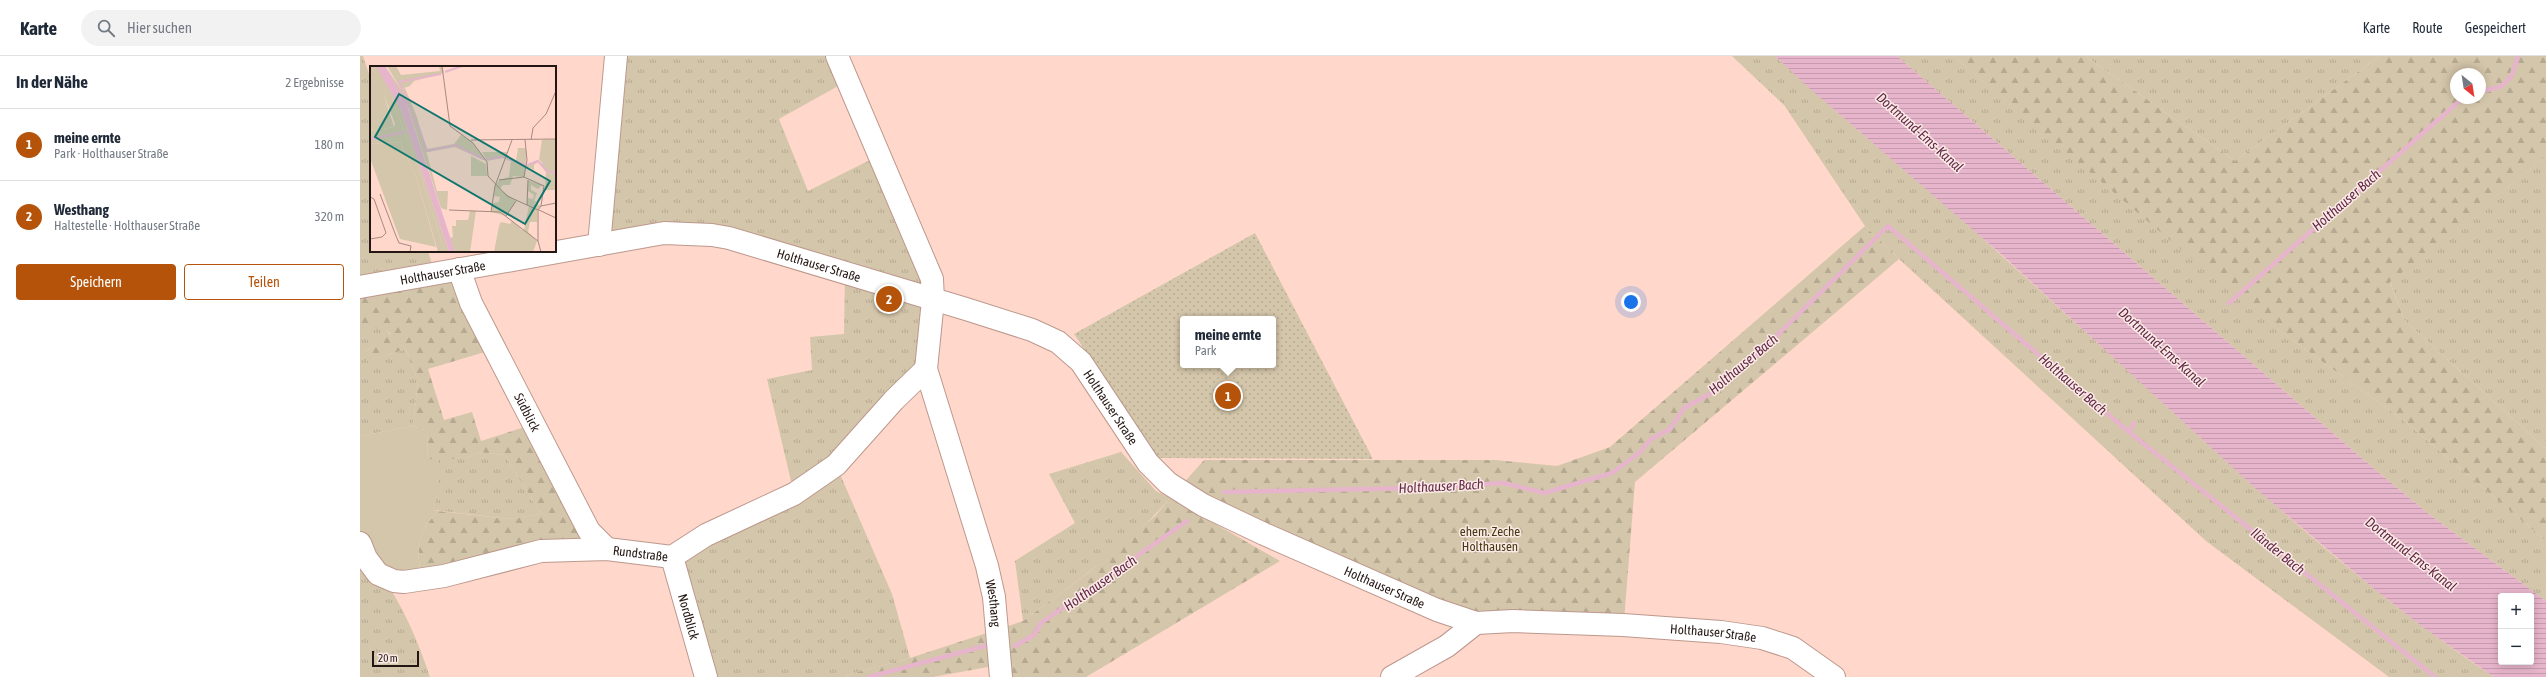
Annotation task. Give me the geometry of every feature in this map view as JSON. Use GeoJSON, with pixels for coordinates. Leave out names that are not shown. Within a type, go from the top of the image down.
{"type":"FeatureCollection","features":[{"type":"Feature","properties":{"kind":"street"},"geometry":{"type":"LineString","coordinates":[[599,245],[616,56]]}},
{"type":"Feature","properties":{"kind":"street","name":"Westhang"},"geometry":{"type":"LineString","coordinates":[[837,56],[932,279],[933,300],[926,369],[987,566],[994,597],[1001,677]]}},
{"type":"Feature","properties":{"kind":"street","name":"Holthauser Straße"},"geometry":{"type":"LineString","coordinates":[[360,287],[664,234],[712,235],[845,272],[1032,330],[1058,342],[1068,349],[1081,362],[1111,404],[1148,463],[1168,483],[1203,504],[1437,610],[1476,622],[1513,621],[1721,632],[1762,638],[1792,648],[1834,677]]}},
{"type":"Feature","properties":{"kind":"street","name":"Südblick"},"geometry":{"type":"LineString","coordinates":[[459,269],[471,303],[589,531],[607,549]]}},
{"type":"Feature","properties":{"kind":"street","name":"Rundstraße"},"geometry":{"type":"LineString","coordinates":[[360,543],[366,558],[378,574],[394,581],[404,582],[444,576],[541,551],[607,549],[672,557],[706,535],[794,494],[836,464],[894,400],[926,369]]}},
{"type":"Feature","properties":{"kind":"street","name":"Nordblick"},"geometry":{"type":"LineString","coordinates":[[672,557],[706,677]]}},
{"type":"Feature","properties":{"kind":"street"},"geometry":{"type":"LineString","coordinates":[[1392,677],[1447,646],[1476,622]]}},
{"type":"Feature","properties":{"kind":"green space"},"geometry":{"type":"Polygon","coordinates":[[[360,56],[363,56],[370,77],[370,252],[428,252],[435,274],[360,287],[360,56]]]}},
{"type":"Feature","properties":{"kind":"green space"},"geometry":{"type":"Polygon","coordinates":[[[616,56],[837,56],[847,81],[779,119],[808,191],[876,157],[932,279],[926,369],[836,465],[892,594],[910,658],[847,675],[848,677],[705,677],[672,557],[794,494],[767,379],[812,370],[810,337],[844,334],[845,272],[712,235],[599,244],[616,56]]]}},
{"type":"Feature","properties":{"kind":"green space"},"geometry":{"type":"Polygon","coordinates":[[[1732,56],[1775,56],[1973,229],[2215,451],[2331,553],[2370,586],[2452,648],[2494,677],[2389,677],[2206,541],[1865,226],[1784,105],[1732,56]]]}},
{"type":"Feature","properties":{"kind":"green space"},"geometry":{"type":"Polygon","coordinates":[[[1897,56],[1953,56],[2283,333],[2403,420],[2546,541],[2546,601],[2430,515],[2372,467],[1897,56]]]}},
{"type":"Feature","properties":{"kind":"green space"},"geometry":{"type":"Polygon","coordinates":[[[1953,56],[2085,56],[2235,161],[2380,56],[2546,56],[2546,156],[2390,282],[2404,320],[2546,449],[2546,541],[2403,420],[2283,333],[2210,274],[1953,56]]]}},
{"type":"Feature","properties":{"kind":"green space"},"geometry":{"type":"Polygon","coordinates":[[[2085,56],[2380,56],[2235,161],[2085,56]]]}},
{"type":"Feature","properties":{"kind":"green space"},"geometry":{"type":"Polygon","coordinates":[[[2546,156],[2546,449],[2404,320],[2390,281],[2546,156]]]}},
{"type":"Feature","properties":{"kind":"green space","name":"ehem. Zeche Holthausen"},"geometry":{"type":"Polygon","coordinates":[[[1865,226],[1899,259],[1635,482],[1624,621],[1475,617],[1181,486],[1204,460],[1495,460],[1557,466],[1610,447],[1865,226]]]}},
{"type":"Feature","properties":{"kind":"green space"},"geometry":{"type":"Polygon","coordinates":[[[1255,233],[1373,459],[1158,458],[1074,334],[1255,233]]]}},
{"type":"Feature","properties":{"kind":"green space"},"geometry":{"type":"Polygon","coordinates":[[[459,269],[495,349],[428,369],[444,420],[472,412],[481,441],[534,424],[596,541],[422,580],[419,560],[420,543],[425,527],[438,511],[509,519],[541,514],[505,455],[478,452],[465,459],[428,459],[427,431],[413,426],[418,381],[406,349],[372,360],[374,367],[369,368],[365,352],[391,334],[383,328],[360,328],[360,287],[459,269]]]}},
{"type":"Feature","properties":{"kind":"green space"},"geometry":{"type":"Polygon","coordinates":[[[360,328],[384,328],[391,335],[365,352],[371,360],[406,349],[418,381],[413,426],[360,436],[360,328]]]}},
{"type":"Feature","properties":{"kind":"green space"},"geometry":{"type":"Polygon","coordinates":[[[413,426],[427,431],[428,459],[439,459],[439,489],[433,510],[438,511],[425,527],[420,543],[419,560],[422,580],[404,582],[360,543],[360,436],[413,426]]]}},
{"type":"Feature","properties":{"kind":"green space"},"geometry":{"type":"Polygon","coordinates":[[[478,452],[505,455],[541,514],[509,519],[433,510],[439,488],[439,459],[465,459],[478,452]]]}},
{"type":"Feature","properties":{"kind":"green space"},"geometry":{"type":"Polygon","coordinates":[[[1121,452],[1156,491],[1170,498],[1154,516],[1119,548],[1023,621],[1015,561],[1075,523],[1049,474],[1121,452]]]}},
{"type":"Feature","properties":{"kind":"green space"},"geometry":{"type":"Polygon","coordinates":[[[1170,498],[1280,561],[1086,677],[1003,677],[999,665],[933,677],[848,677],[847,675],[910,658],[1023,621],[1088,573],[1156,515],[1170,498]]]}},
{"type":"Feature","properties":{"kind":"green space"},"geometry":{"type":"Polygon","coordinates":[[[360,547],[393,593],[409,624],[430,677],[360,677],[360,547]]]}},
{"type":"Feature","properties":{"kind":"water","name":"Dortmund-Ems-Kanal"},"geometry":{"type":"Polygon","coordinates":[[[1775,56],[1897,56],[2372,467],[2430,515],[2546,601],[2546,677],[2494,677],[2424,628],[2373,588],[2255,488],[2002,255],[1808,87],[1775,56]]]}},
{"type":"Feature","properties":{"kind":"waterway","name":"Holthauser Bach"},"geometry":{"type":"LineString","coordinates":[[2486,90],[2502,86],[2512,75],[2518,56]]}},
{"type":"Feature","properties":{"kind":"waterway","name":"Holthauser Bach"},"geometry":{"type":"LineString","coordinates":[[2229,303],[2456,104]]}},
{"type":"Feature","properties":{"kind":"waterway","name":"Holthauser Bach"},"geometry":{"type":"LineString","coordinates":[[1224,492],[1417,488],[1504,483],[1544,493],[1612,473],[1639,453],[1651,439],[1670,429],[1684,408],[1715,391],[1751,361],[1888,226],[2129,432]]}},
{"type":"Feature","properties":{"kind":"waterway","name":"Iländer Bach"},"geometry":{"type":"LineString","coordinates":[[2134,423],[2129,432],[2435,677]]}},
{"type":"Feature","properties":{"kind":"waterway","name":"Holthauser Bach"},"geometry":{"type":"LineString","coordinates":[[1015,646],[1034,635],[1041,623],[1187,521]]}},
{"type":"Feature","properties":{"kind":"waterway","name":"Holthauser Bach"},"geometry":{"type":"LineString","coordinates":[[869,677],[985,646]]}},
{"type":"Feature","properties":{"kind":"place","name":"Westhang"},"geometry":{"type":"Point","coordinates":[889,299]}},
{"type":"Feature","properties":{"kind":"place","name":"meine ernte"},"geometry":{"type":"Point","coordinates":[1228,396]}}]}
